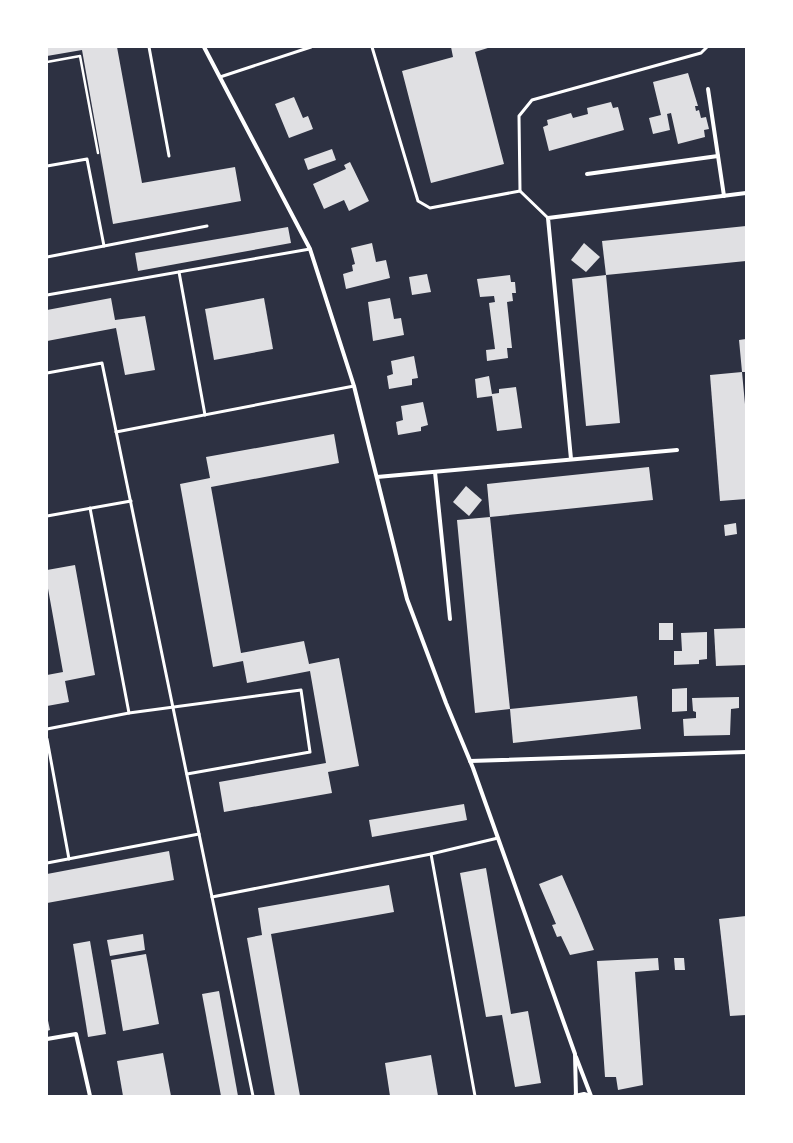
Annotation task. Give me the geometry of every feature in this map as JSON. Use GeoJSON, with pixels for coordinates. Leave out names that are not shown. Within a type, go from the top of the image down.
{"type":"FeatureCollection","features":[{"type":"Feature","properties":{"kind":"street"},"geometry":{"type":"LineString","coordinates":[[204,47],[310,249],[354,386],[407,599],[470,761],[591,1096]]}},
{"type":"Feature","properties":{"kind":"street"},"geometry":{"type":"LineString","coordinates":[[708,89],[724,196]]}},
{"type":"Feature","properties":{"kind":"street"},"geometry":{"type":"LineString","coordinates":[[586,174],[718,156]]}},
{"type":"Feature","properties":{"kind":"street"},"geometry":{"type":"LineString","coordinates":[[572,459],[548,218],[746,193]]}},
{"type":"Feature","properties":{"kind":"street"},"geometry":{"type":"LineString","coordinates":[[377,477],[677,450]]}},
{"type":"Feature","properties":{"kind":"street"},"geometry":{"type":"LineString","coordinates":[[435,472],[450,619]]}},
{"type":"Feature","properties":{"kind":"street"},"geometry":{"type":"LineString","coordinates":[[470,761],[746,752]]}},
{"type":"Feature","properties":{"kind":"street"},"geometry":{"type":"LineString","coordinates":[[47,1039],[76,1034],[90,1096]]}},
{"type":"Feature","properties":{"kind":"street"},"geometry":{"type":"LineString","coordinates":[[575,1054],[576,1096],[584,1094],[591,1096]]}},
{"type":"Feature","properties":{"kind":"lane"},"geometry":{"type":"LineString","coordinates":[[149,47],[169,156]]}},
{"type":"Feature","properties":{"kind":"lane"},"geometry":{"type":"LineString","coordinates":[[220,77],[311,47]]}},
{"type":"Feature","properties":{"kind":"lane"},"geometry":{"type":"LineString","coordinates":[[372,47],[418,201],[430,208],[520,191]]}},
{"type":"Feature","properties":{"kind":"lane"},"geometry":{"type":"LineString","coordinates":[[548,218],[520,191],[519,116],[532,100],[680,60],[701,53],[707,47]]}},
{"type":"Feature","properties":{"kind":"lane"},"geometry":{"type":"LineString","coordinates":[[47,166],[87,159],[104,246]]}},
{"type":"Feature","properties":{"kind":"lane"},"geometry":{"type":"LineString","coordinates":[[47,257],[207,226]]}},
{"type":"Feature","properties":{"kind":"lane"},"geometry":{"type":"LineString","coordinates":[[47,295],[310,249]]}},
{"type":"Feature","properties":{"kind":"lane"},"geometry":{"type":"LineString","coordinates":[[179,272],[205,415]]}},
{"type":"Feature","properties":{"kind":"lane"},"geometry":{"type":"LineString","coordinates":[[47,373],[102,363],[253,1096]]}},
{"type":"Feature","properties":{"kind":"lane"},"geometry":{"type":"LineString","coordinates":[[116,432],[354,386]]}},
{"type":"Feature","properties":{"kind":"lane"},"geometry":{"type":"LineString","coordinates":[[47,516],[130,501]]}},
{"type":"Feature","properties":{"kind":"lane"},"geometry":{"type":"LineString","coordinates":[[90,508],[129,714]]}},
{"type":"Feature","properties":{"kind":"lane"},"geometry":{"type":"LineString","coordinates":[[47,729],[173,707],[301,690],[310,752],[187,774]]}},
{"type":"Feature","properties":{"kind":"lane"},"geometry":{"type":"LineString","coordinates":[[47,739],[69,859]]}},
{"type":"Feature","properties":{"kind":"lane"},"geometry":{"type":"LineString","coordinates":[[47,863],[199,834]]}},
{"type":"Feature","properties":{"kind":"lane"},"geometry":{"type":"LineString","coordinates":[[212,897],[431,854],[498,838]]}},
{"type":"Feature","properties":{"kind":"lane"},"geometry":{"type":"LineString","coordinates":[[431,854],[475,1096]]}},
{"type":"Feature","properties":{"kind":"path"},"geometry":{"type":"LineString","coordinates":[[47,62],[80,56],[99,158]]}},
{"type":"Feature","properties":{"kind":"building"},"geometry":{"type":"Polygon","coordinates":[[[47,47],[117,47],[142,183],[235,167],[241,201],[113,224],[82,50],[47,56],[47,47]]]}},
{"type":"Feature","properties":{"kind":"building"},"geometry":{"type":"Polygon","coordinates":[[[451,47],[491,47],[475,52],[504,164],[431,183],[402,71],[453,57],[451,47]]]}},
{"type":"Feature","properties":{"kind":"building"},"geometry":{"type":"Polygon","coordinates":[[[688,73],[698,106],[695,106],[696,111],[699,110],[701,118],[706,117],[709,129],[704,130],[705,137],[678,144],[671,113],[667,114],[670,130],[653,134],[649,118],[661,115],[653,82],[688,73]]]}},
{"type":"Feature","properties":{"kind":"building"},"geometry":{"type":"Polygon","coordinates":[[[294,97],[303,118],[308,116],[313,129],[289,138],[275,104],[294,97]]]}},
{"type":"Feature","properties":{"kind":"building"},"geometry":{"type":"Polygon","coordinates":[[[611,102],[613,108],[618,107],[624,130],[549,151],[543,127],[548,125],[547,120],[571,113],[573,118],[588,114],[587,108],[611,102]]]}},
{"type":"Feature","properties":{"kind":"building"},"geometry":{"type":"Polygon","coordinates":[[[332,149],[336,160],[308,170],[304,159],[332,149]]]}},
{"type":"Feature","properties":{"kind":"building"},"geometry":{"type":"Polygon","coordinates":[[[350,162],[369,201],[349,211],[344,200],[324,209],[313,184],[346,169],[344,165],[350,162]]]}},
{"type":"Feature","properties":{"kind":"building"},"geometry":{"type":"Polygon","coordinates":[[[746,226],[746,261],[606,275],[602,241],[746,226]]]}},
{"type":"Feature","properties":{"kind":"building"},"geometry":{"type":"Polygon","coordinates":[[[288,227],[291,243],[138,271],[135,253],[288,227]]]}},
{"type":"Feature","properties":{"kind":"building"},"geometry":{"type":"Polygon","coordinates":[[[372,243],[376,262],[386,260],[390,278],[346,289],[343,274],[353,271],[352,265],[355,264],[351,248],[372,243]]]}},
{"type":"Feature","properties":{"kind":"building"},"geometry":{"type":"Polygon","coordinates":[[[584,243],[600,257],[586,272],[571,260],[584,243]]]}},
{"type":"Feature","properties":{"kind":"building"},"geometry":{"type":"Polygon","coordinates":[[[427,274],[431,292],[412,295],[409,277],[427,274]]]}},
{"type":"Feature","properties":{"kind":"building"},"geometry":{"type":"Polygon","coordinates":[[[510,275],[511,282],[515,282],[516,293],[512,293],[513,301],[507,302],[512,348],[507,348],[508,358],[487,361],[486,350],[495,349],[489,303],[495,302],[494,296],[480,297],[477,279],[510,275]]]}},
{"type":"Feature","properties":{"kind":"building"},"geometry":{"type":"Polygon","coordinates":[[[606,275],[620,423],[586,426],[572,279],[606,275]]]}},
{"type":"Feature","properties":{"kind":"building"},"geometry":{"type":"Polygon","coordinates":[[[111,298],[115,320],[145,316],[155,370],[125,375],[116,328],[47,341],[47,310],[111,298]]]}},
{"type":"Feature","properties":{"kind":"building"},"geometry":{"type":"Polygon","coordinates":[[[264,298],[273,349],[214,360],[205,309],[264,298]]]}},
{"type":"Feature","properties":{"kind":"building"},"geometry":{"type":"Polygon","coordinates":[[[390,298],[394,319],[401,318],[404,335],[373,341],[368,302],[390,298]]]}},
{"type":"Feature","properties":{"kind":"building"},"geometry":{"type":"Polygon","coordinates":[[[746,339],[746,372],[742,372],[739,340],[746,339]]]}},
{"type":"Feature","properties":{"kind":"building"},"geometry":{"type":"Polygon","coordinates":[[[414,356],[418,378],[412,379],[412,385],[389,389],[387,376],[393,374],[391,361],[414,356]]]}},
{"type":"Feature","properties":{"kind":"building"},"geometry":{"type":"Polygon","coordinates":[[[742,372],[746,415],[746,499],[720,501],[710,375],[742,372]]]}},
{"type":"Feature","properties":{"kind":"building"},"geometry":{"type":"Polygon","coordinates":[[[489,376],[492,394],[499,393],[499,389],[516,387],[522,428],[497,431],[492,396],[477,398],[475,379],[489,376]]]}},
{"type":"Feature","properties":{"kind":"building"},"geometry":{"type":"Polygon","coordinates":[[[423,402],[428,425],[421,427],[421,431],[398,435],[396,422],[403,420],[401,406],[423,402]]]}},
{"type":"Feature","properties":{"kind":"building"},"geometry":{"type":"Polygon","coordinates":[[[334,434],[339,463],[211,487],[241,653],[304,641],[309,664],[339,658],[359,766],[328,772],[332,793],[224,812],[219,782],[326,763],[310,671],[247,683],[243,661],[213,667],[180,484],[210,478],[206,457],[334,434]]]}},
{"type":"Feature","properties":{"kind":"building"},"geometry":{"type":"Polygon","coordinates":[[[649,467],[653,500],[490,517],[487,484],[649,467]]]}},
{"type":"Feature","properties":{"kind":"building"},"geometry":{"type":"Polygon","coordinates":[[[466,486],[482,500],[469,516],[453,502],[466,486]]]}},
{"type":"Feature","properties":{"kind":"building"},"geometry":{"type":"Polygon","coordinates":[[[490,517],[510,709],[475,713],[457,520],[490,517]]]}},
{"type":"Feature","properties":{"kind":"building"},"geometry":{"type":"Polygon","coordinates":[[[736,523],[737,534],[725,536],[724,525],[736,523]]]}},
{"type":"Feature","properties":{"kind":"building"},"geometry":{"type":"Polygon","coordinates":[[[75,565],[95,675],[65,681],[69,702],[47,706],[47,675],[63,672],[47,583],[47,570],[75,565]]]}},
{"type":"Feature","properties":{"kind":"building"},"geometry":{"type":"Polygon","coordinates":[[[659,623],[673,623],[673,640],[659,640],[659,623]]]}},
{"type":"Feature","properties":{"kind":"building"},"geometry":{"type":"Polygon","coordinates":[[[746,628],[746,665],[716,666],[714,629],[746,628]]]}},
{"type":"Feature","properties":{"kind":"building"},"geometry":{"type":"Polygon","coordinates":[[[707,632],[707,659],[699,660],[699,664],[674,665],[674,651],[682,651],[681,633],[707,632]]]}},
{"type":"Feature","properties":{"kind":"building"},"geometry":{"type":"Polygon","coordinates":[[[687,688],[687,711],[672,712],[672,689],[687,688]]]}},
{"type":"Feature","properties":{"kind":"building"},"geometry":{"type":"Polygon","coordinates":[[[637,696],[641,729],[513,743],[510,709],[637,696]]]}},
{"type":"Feature","properties":{"kind":"building"},"geometry":{"type":"Polygon","coordinates":[[[739,697],[739,708],[731,709],[730,735],[684,736],[683,719],[696,718],[696,712],[693,711],[692,698],[739,697]]]}},
{"type":"Feature","properties":{"kind":"building"},"geometry":{"type":"Polygon","coordinates":[[[464,804],[467,820],[372,837],[369,820],[464,804]]]}},
{"type":"Feature","properties":{"kind":"building"},"geometry":{"type":"Polygon","coordinates":[[[169,851],[174,880],[47,903],[47,874],[169,851]]]}},
{"type":"Feature","properties":{"kind":"building"},"geometry":{"type":"Polygon","coordinates":[[[486,868],[511,1014],[528,1011],[541,1083],[515,1087],[502,1015],[486,1017],[460,873],[486,868]]]}},
{"type":"Feature","properties":{"kind":"building"},"geometry":{"type":"Polygon","coordinates":[[[562,875],[594,950],[570,955],[561,936],[557,937],[552,925],[556,924],[539,884],[562,875]]]}},
{"type":"Feature","properties":{"kind":"building"},"geometry":{"type":"Polygon","coordinates":[[[389,885],[394,912],[271,934],[300,1096],[275,1096],[247,938],[262,935],[258,908],[389,885]]]}},
{"type":"Feature","properties":{"kind":"building"},"geometry":{"type":"Polygon","coordinates":[[[746,916],[746,1015],[730,1016],[719,919],[746,916]]]}},
{"type":"Feature","properties":{"kind":"building"},"geometry":{"type":"Polygon","coordinates":[[[143,934],[145,950],[110,956],[107,940],[143,934]]]}},
{"type":"Feature","properties":{"kind":"building"},"geometry":{"type":"Polygon","coordinates":[[[90,941],[106,1034],[88,1037],[73,944],[90,941]]]}},
{"type":"Feature","properties":{"kind":"building"},"geometry":{"type":"Polygon","coordinates":[[[146,954],[159,1024],[123,1031],[111,960],[146,954]]]}},
{"type":"Feature","properties":{"kind":"building"},"geometry":{"type":"Polygon","coordinates":[[[658,958],[659,970],[635,972],[643,1085],[618,1090],[616,1077],[605,1077],[597,961],[658,958]]]}},
{"type":"Feature","properties":{"kind":"building"},"geometry":{"type":"Polygon","coordinates":[[[674,958],[684,958],[685,970],[675,970],[674,958]]]}},
{"type":"Feature","properties":{"kind":"building"},"geometry":{"type":"Polygon","coordinates":[[[219,991],[238,1096],[221,1096],[202,994],[219,991]]]}},
{"type":"Feature","properties":{"kind":"building"},"geometry":{"type":"Polygon","coordinates":[[[47,1016],[50,1030],[47,1031],[47,1016]]]}},
{"type":"Feature","properties":{"kind":"building"},"geometry":{"type":"Polygon","coordinates":[[[163,1053],[171,1096],[123,1096],[117,1061],[163,1053]]]}},
{"type":"Feature","properties":{"kind":"building"},"geometry":{"type":"Polygon","coordinates":[[[431,1055],[438,1096],[390,1096],[385,1063],[431,1055]]]}}]}
